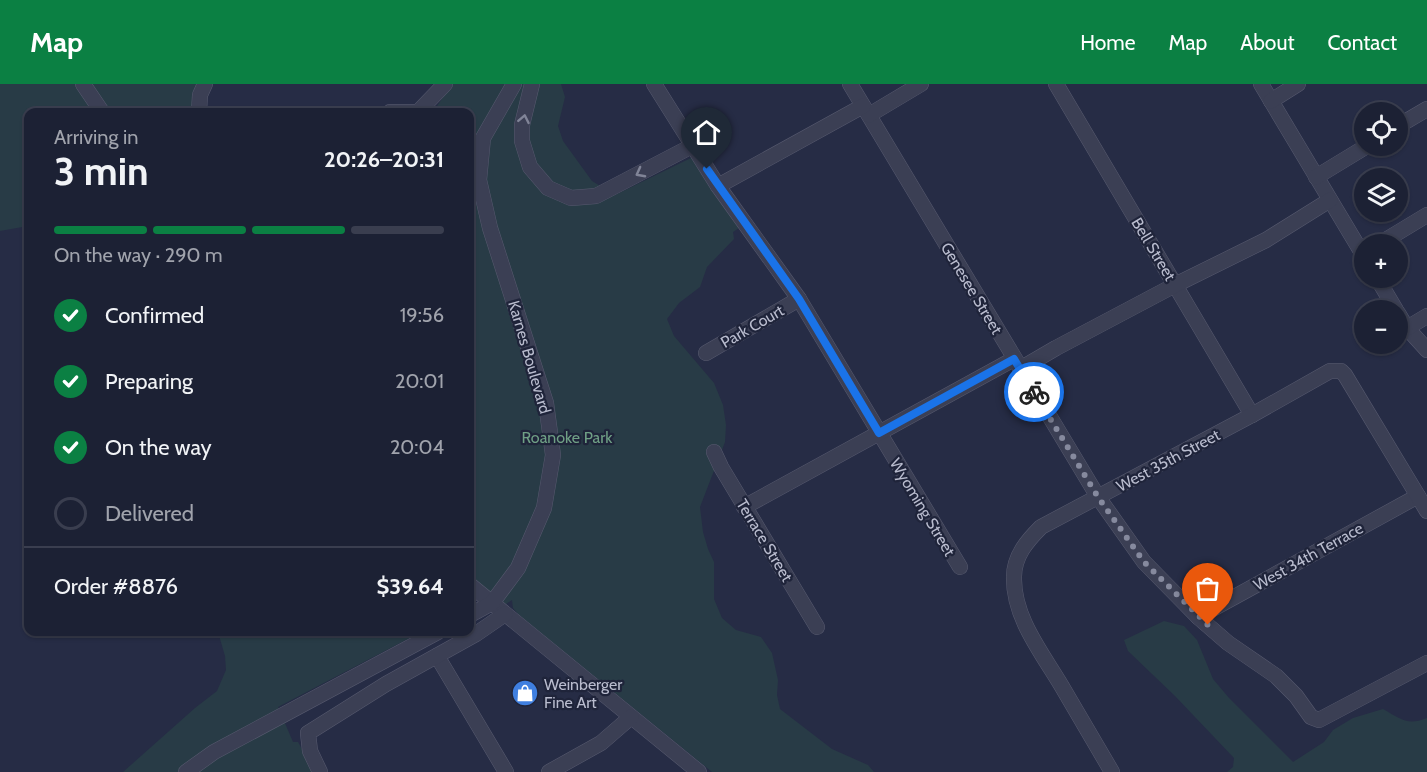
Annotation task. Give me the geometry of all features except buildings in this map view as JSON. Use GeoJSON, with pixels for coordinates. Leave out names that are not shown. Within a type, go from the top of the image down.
{"type":"FeatureCollection","features":[{"type":"Feature","properties":{"kind":"street"},"geometry":{"type":"LineString","coordinates":[[83,84],[99,108]]}},
{"type":"Feature","properties":{"kind":"street"},"geometry":{"type":"LineString","coordinates":[[199,108],[200,95],[205,84]]}},
{"type":"Feature","properties":{"kind":"street"},"geometry":{"type":"LineString","coordinates":[[422,108],[445,84]]}},
{"type":"Feature","properties":{"kind":"street","name":"Karnes Boulevard"},"geometry":{"type":"LineString","coordinates":[[474,613],[492,603],[518,568],[544,508],[553,455],[546,403],[490,228],[479,180],[483,138],[514,84]]}},
{"type":"Feature","properties":{"kind":"street"},"geometry":{"type":"LineString","coordinates":[[532,84],[522,125],[522,141],[530,167],[548,188],[571,198],[596,196],[692,146]]}},
{"type":"Feature","properties":{"kind":"street","name":"Wyoming Street"},"geometry":{"type":"LineString","coordinates":[[654,84],[718,186],[799,299],[960,567]]}},
{"type":"Feature","properties":{"kind":"street","name":"Genesee Street"},"geometry":{"type":"LineString","coordinates":[[850,84],[1098,497],[1144,562],[1198,617],[1228,643],[1276,676],[1296,696],[1311,717],[1318,720],[1427,663]]}},
{"type":"Feature","properties":{"kind":"street"},"geometry":{"type":"LineString","coordinates":[[718,186],[921,84]]}},
{"type":"Feature","properties":{"kind":"street","name":"Bell Street"},"geometry":{"type":"LineString","coordinates":[[1056,84],[1252,415]]}},
{"type":"Feature","properties":{"kind":"street"},"geometry":{"type":"LineString","coordinates":[[1261,84],[1354,239]]}},
{"type":"Feature","properties":{"kind":"street"},"geometry":{"type":"LineString","coordinates":[[1270,100],[1298,84]]}},
{"type":"Feature","properties":{"kind":"street"},"geometry":{"type":"LineString","coordinates":[[1408,120],[1427,109]]}},
{"type":"Feature","properties":{"kind":"street"},"geometry":{"type":"LineString","coordinates":[[1316,177],[1354,154]]}},
{"type":"Feature","properties":{"kind":"street"},"geometry":{"type":"LineString","coordinates":[[744,507],[879,433],[1017,364],[1056,348],[1266,240],[1330,200]]}},
{"type":"Feature","properties":{"kind":"street"},"geometry":{"type":"LineString","coordinates":[[1396,234],[1427,215]]}},
{"type":"Feature","properties":{"kind":"street","name":"Park Court"},"geometry":{"type":"LineString","coordinates":[[706,353],[799,299]]}},
{"type":"Feature","properties":{"kind":"street"},"geometry":{"type":"LineString","coordinates":[[1408,327],[1427,316]]}},
{"type":"Feature","properties":{"kind":"street"},"geometry":{"type":"LineString","coordinates":[[1408,329],[1427,350]]}},
{"type":"Feature","properties":{"kind":"street","name":"West 35th Street"},"geometry":{"type":"LineString","coordinates":[[1112,772],[1033,639],[1016,601],[1013,576],[1017,560],[1024,544],[1041,527],[1330,371],[1341,371],[1346,375],[1418,496]]}},
{"type":"Feature","properties":{"kind":"street","name":"Terrace Street"},"geometry":{"type":"LineString","coordinates":[[714,452],[744,507],[817,627]]}},
{"type":"Feature","properties":{"kind":"street"},"geometry":{"type":"LineString","coordinates":[[1418,496],[1427,511]]}},
{"type":"Feature","properties":{"kind":"street","name":"West 34th Terrace"},"geometry":{"type":"LineString","coordinates":[[1198,617],[1418,496]]}},
{"type":"Feature","properties":{"kind":"street"},"geometry":{"type":"LineString","coordinates":[[474,588],[699,772]]}},
{"type":"Feature","properties":{"kind":"street"},"geometry":{"type":"LineString","coordinates":[[474,635],[505,614]]}},
{"type":"Feature","properties":{"kind":"street"},"geometry":{"type":"LineString","coordinates":[[186,772],[214,752],[431,636]]}},
{"type":"Feature","properties":{"kind":"street"},"geometry":{"type":"LineString","coordinates":[[320,772],[310,751],[308,733],[386,684],[472,636]]}},
{"type":"Feature","properties":{"kind":"street"},"geometry":{"type":"LineString","coordinates":[[436,656],[506,772]]}},
{"type":"Feature","properties":{"kind":"street"},"geometry":{"type":"LineString","coordinates":[[549,772],[601,743],[631,717]]}},
{"type":"Feature","properties":{"kind":"green space"},"geometry":{"type":"Polygon","coordinates":[[[0,84],[197,84],[194,91],[193,108],[24,108],[24,227],[0,231],[0,84]]]}},
{"type":"Feature","properties":{"kind":"green space","name":"Roanoke Park"},"geometry":{"type":"Polygon","coordinates":[[[452,84],[561,84],[565,97],[558,126],[563,141],[592,181],[615,195],[693,157],[707,183],[742,226],[733,232],[734,239],[707,267],[700,287],[679,303],[667,319],[674,336],[714,383],[723,405],[726,425],[725,442],[700,507],[703,532],[714,562],[714,599],[722,618],[736,630],[761,637],[772,653],[778,680],[777,695],[780,709],[832,749],[868,765],[874,772],[712,772],[519,615],[513,608],[512,600],[506,604],[474,597],[474,108],[436,108],[452,84]]]}},
{"type":"Feature","properties":{"kind":"green space"},"geometry":{"type":"Polygon","coordinates":[[[1164,621],[1184,626],[1197,640],[1213,679],[1293,762],[1324,742],[1333,730],[1353,718],[1383,709],[1409,721],[1427,718],[1427,772],[1227,772],[1233,767],[1234,758],[1128,651],[1124,640],[1164,621]]]}},
{"type":"Feature","properties":{"kind":"green space"},"geometry":{"type":"Polygon","coordinates":[[[219,636],[413,636],[278,707],[293,742],[298,742],[312,772],[123,772],[217,691],[226,670],[219,636]]]}},
{"type":"Feature","properties":{"kind":"way so far"},"geometry":{"type":"LineString","coordinates":[[1034,392],[1098,497],[1144,562],[1208,625]]}},
{"type":"Feature","properties":{"kind":"place","name":"Weinberger Fine Art"},"geometry":{"type":"Point","coordinates":[525,693]}},
{"type":"Feature","properties":{"kind":"route"},"geometry":{"type":"LineString","coordinates":[[707,169],[799,299],[879,433],[1014,359],[1034,392]]}}]}
